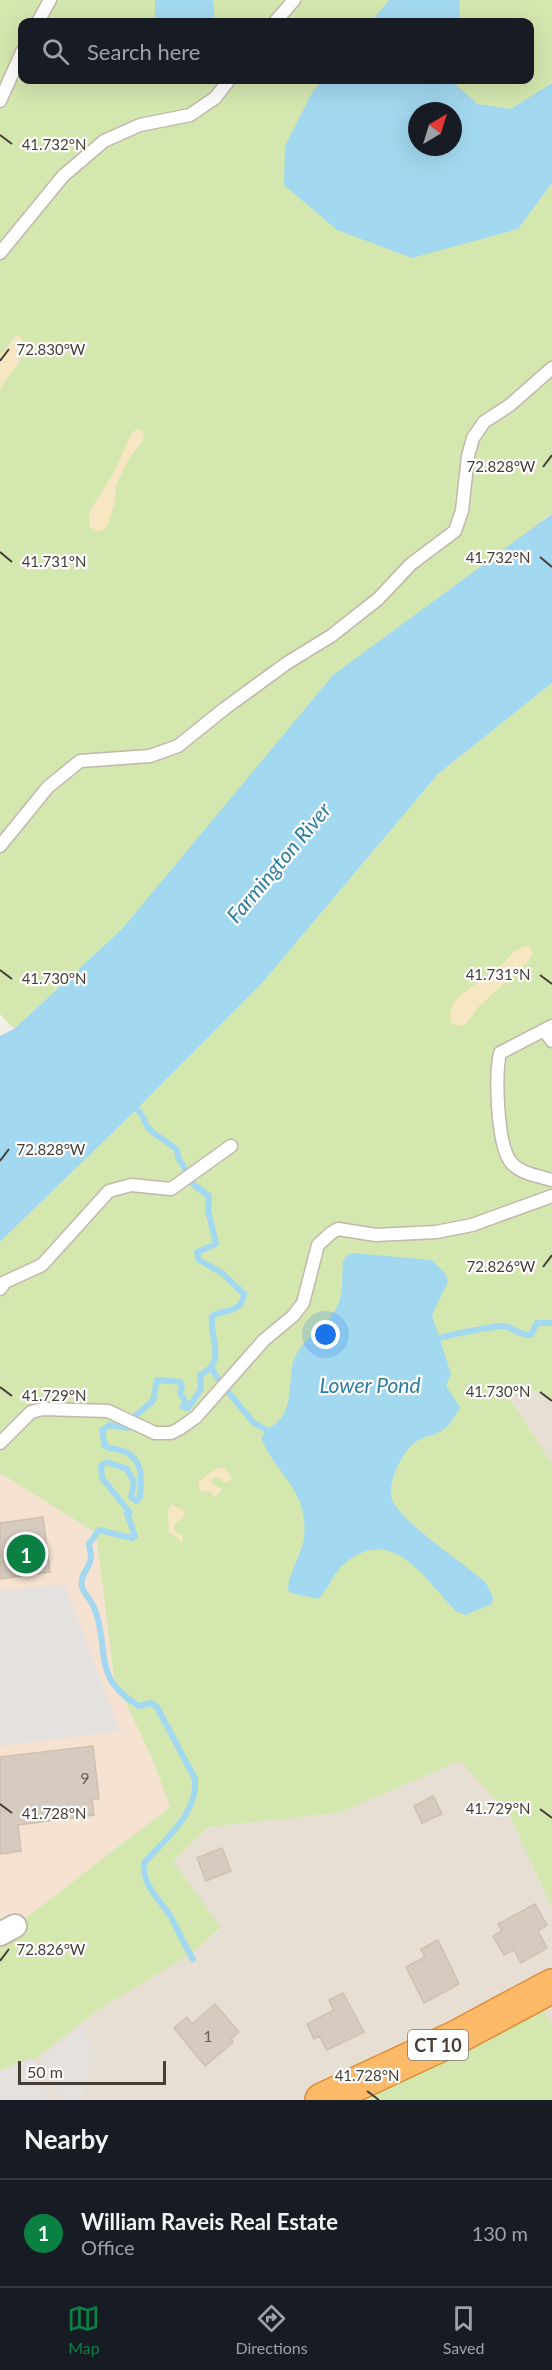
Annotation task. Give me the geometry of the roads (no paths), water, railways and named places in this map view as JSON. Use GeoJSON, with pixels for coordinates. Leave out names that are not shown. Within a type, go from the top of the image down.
{"type":"FeatureCollection","features":[{"type":"Feature","properties":{"kind":"highway","name":"CT 10"},"geometry":{"type":"LineString","coordinates":[[322,2100],[455,2038],[552,1986]]}},
{"type":"Feature","properties":{"kind":"lane"},"geometry":{"type":"LineString","coordinates":[[40,18],[50,0]]}},
{"type":"Feature","properties":{"kind":"lane"},"geometry":{"type":"LineString","coordinates":[[278,18],[294,0]]}},
{"type":"Feature","properties":{"kind":"lane"},"geometry":{"type":"LineString","coordinates":[[0,101],[18,61]]}},
{"type":"Feature","properties":{"kind":"lane"},"geometry":{"type":"LineString","coordinates":[[0,253],[63,176],[104,141],[140,125],[190,115],[215,98],[226,84]]}},
{"type":"Feature","properties":{"kind":"lane"},"geometry":{"type":"LineString","coordinates":[[0,846],[48,787],[80,762],[150,756],[178,746],[286,663],[331,636],[378,599],[411,564],[455,531],[462,512],[468,456],[473,438],[484,422],[510,405],[552,368]]}},
{"type":"Feature","properties":{"kind":"lane"},"geometry":{"type":"LineString","coordinates":[[552,1041],[548,1028],[500,1053],[496,1068],[503,1145],[510,1162],[525,1172],[552,1180]]}},
{"type":"Feature","properties":{"kind":"lane"},"geometry":{"type":"LineString","coordinates":[[0,1289],[5,1282],[42,1265],[109,1191],[131,1185],[171,1189],[231,1146]]}},
{"type":"Feature","properties":{"kind":"lane"},"geometry":{"type":"LineString","coordinates":[[0,1443],[31,1412],[43,1409],[76,1408],[108,1411],[155,1433],[171,1433],[196,1417],[264,1340],[293,1316],[303,1303],[318,1245],[338,1229],[376,1235],[436,1232],[472,1225],[552,1196]]}},
{"type":"Feature","properties":{"kind":"water"},"geometry":{"type":"Polygon","coordinates":[[[155,0],[213,0],[215,18],[155,18],[155,0]]]}},
{"type":"Feature","properties":{"kind":"water"},"geometry":{"type":"Polygon","coordinates":[[[389,0],[459,0],[460,18],[374,18],[389,0]]]}},
{"type":"Feature","properties":{"kind":"water"},"geometry":{"type":"Polygon","coordinates":[[[552,83],[552,183],[518,229],[412,258],[337,230],[284,185],[285,146],[313,91],[319,84],[455,84],[477,104],[511,109],[552,83]]]}},
{"type":"Feature","properties":{"kind":"water","name":"Farmington River"},"geometry":{"type":"Polygon","coordinates":[[[552,514],[552,683],[438,774],[263,982],[0,1242],[0,1036],[14,1029],[122,929],[333,675],[552,514]]]}},
{"type":"Feature","properties":{"kind":"water","name":"Lower Pond"},"geometry":{"type":"Polygon","coordinates":[[[353,1253],[432,1260],[445,1273],[448,1282],[432,1315],[451,1374],[446,1386],[460,1407],[447,1427],[421,1439],[408,1449],[395,1471],[391,1496],[395,1506],[418,1529],[486,1583],[493,1597],[492,1604],[465,1615],[456,1611],[420,1571],[406,1560],[392,1552],[377,1549],[361,1553],[343,1565],[318,1599],[291,1593],[288,1590],[290,1577],[303,1544],[302,1507],[297,1495],[267,1451],[261,1438],[285,1411],[295,1357],[305,1342],[326,1322],[337,1307],[342,1290],[343,1261],[346,1256],[353,1253]]]}},
{"type":"Feature","properties":{"kind":"waterway"},"geometry":{"type":"LineString","coordinates":[[131,1105],[140,1112],[151,1131],[177,1150],[178,1157],[194,1185],[209,1196],[208,1210],[216,1244],[197,1252],[199,1260],[222,1273],[244,1294],[243,1300],[236,1308],[212,1316],[215,1356],[208,1370],[200,1375],[201,1389],[188,1408],[183,1407],[185,1401],[180,1393],[182,1388],[180,1382],[157,1380],[153,1401],[136,1415],[128,1428],[110,1425],[102,1430],[105,1446],[130,1454],[140,1470],[140,1497],[136,1501],[131,1497],[134,1482],[127,1469],[107,1462],[101,1466],[102,1478],[130,1513],[127,1514],[135,1536],[132,1538],[99,1530],[89,1544],[91,1560],[82,1583],[83,1590],[94,1607],[99,1622],[104,1662],[114,1684],[139,1706],[151,1703],[157,1707],[195,1779],[195,1792],[186,1815],[144,1863],[149,1885],[171,1917],[193,1959]]}},
{"type":"Feature","properties":{"kind":"waterway"},"geometry":{"type":"LineString","coordinates":[[434,1340],[499,1326],[531,1335],[537,1323],[552,1323]]}},
{"type":"Feature","properties":{"kind":"waterway"},"geometry":{"type":"LineString","coordinates":[[211,1367],[218,1379]]}},
{"type":"Feature","properties":{"kind":"waterway"},"geometry":{"type":"LineString","coordinates":[[229,1393],[254,1423],[272,1433]]}},
{"type":"Feature","properties":{"kind":"place","name":"William Raveis Real Estate"},"geometry":{"type":"Point","coordinates":[26,1554]}}]}
